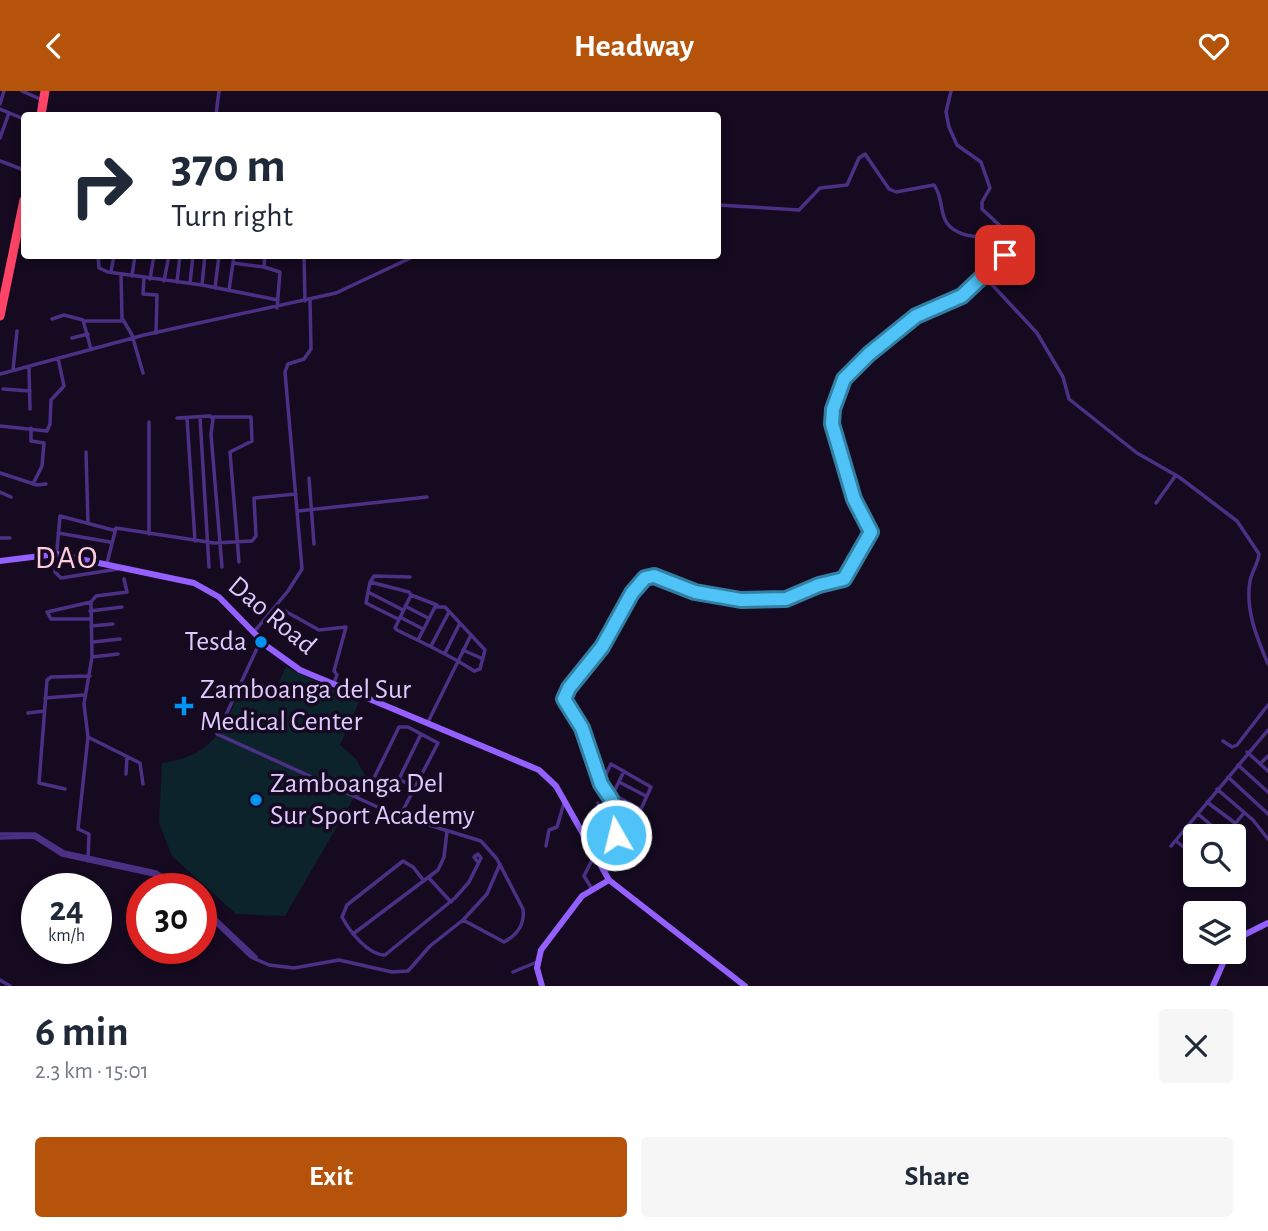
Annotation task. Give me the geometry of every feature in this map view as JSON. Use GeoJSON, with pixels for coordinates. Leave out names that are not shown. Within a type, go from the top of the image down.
{"type":"FeatureCollection","features":[{"type":"Feature","properties":{"kind":"highway"},"geometry":{"type":"LineString","coordinates":[[0,316],[2,296],[21,230]]}},
{"type":"Feature","properties":{"kind":"street"},"geometry":{"type":"LineString","coordinates":[[0,103],[5,91]]}},
{"type":"Feature","properties":{"kind":"street"},"geometry":{"type":"LineString","coordinates":[[22,91],[45,96]]}},
{"type":"Feature","properties":{"kind":"street"},"geometry":{"type":"LineString","coordinates":[[216,112],[219,91]]}},
{"type":"Feature","properties":{"kind":"street"},"geometry":{"type":"LineString","coordinates":[[640,809],[612,796],[601,784],[582,728],[564,699],[569,688],[602,647],[632,593],[645,578],[654,576],[686,589],[732,600],[792,598],[819,585],[844,579],[871,532],[854,499],[832,424],[833,409],[844,379],[869,354],[916,316],[956,300],[1008,251],[1012,241],[1008,231],[982,209],[982,202],[990,190],[981,162],[957,145],[946,119],[951,91]]}},
{"type":"Feature","properties":{"kind":"street"},"geometry":{"type":"LineString","coordinates":[[0,110],[21,118]]}},
{"type":"Feature","properties":{"kind":"street"},"geometry":{"type":"LineString","coordinates":[[0,137],[9,113]]}},
{"type":"Feature","properties":{"kind":"street"},"geometry":{"type":"LineString","coordinates":[[721,205],[799,210],[817,190],[847,185],[859,158],[865,155],[889,190],[896,192],[934,185],[941,214],[953,230],[972,237],[998,240],[1008,251]]}},
{"type":"Feature","properties":{"kind":"street"},"geometry":{"type":"LineString","coordinates":[[0,161],[21,169]]}},
{"type":"Feature","properties":{"kind":"street"},"geometry":{"type":"LineString","coordinates":[[98,259],[99,268],[111,272],[202,285],[278,300]]}},
{"type":"Feature","properties":{"kind":"street"},"geometry":{"type":"LineString","coordinates":[[111,272],[113,259]]}},
{"type":"Feature","properties":{"kind":"street"},"geometry":{"type":"LineString","coordinates":[[132,276],[134,259]]}},
{"type":"Feature","properties":{"kind":"street"},"geometry":{"type":"LineString","coordinates":[[153,259],[143,294],[157,295],[156,333]]}},
{"type":"Feature","properties":{"kind":"street"},"geometry":{"type":"LineString","coordinates":[[164,281],[168,259]]}},
{"type":"Feature","properties":{"kind":"street"},"geometry":{"type":"LineString","coordinates":[[177,282],[180,259]]}},
{"type":"Feature","properties":{"kind":"street"},"geometry":{"type":"LineString","coordinates":[[190,283],[193,259]]}},
{"type":"Feature","properties":{"kind":"street"},"geometry":{"type":"LineString","coordinates":[[202,285],[205,259]]}},
{"type":"Feature","properties":{"kind":"street"},"geometry":{"type":"LineString","coordinates":[[215,288],[219,259]]}},
{"type":"Feature","properties":{"kind":"street"},"geometry":{"type":"LineString","coordinates":[[229,291],[234,259]]}},
{"type":"Feature","properties":{"kind":"street"},"geometry":{"type":"LineString","coordinates":[[264,267],[265,259]]}},
{"type":"Feature","properties":{"kind":"street"},"geometry":{"type":"LineString","coordinates":[[254,632],[302,569],[285,369],[291,362],[304,359],[311,349],[304,259]]}},
{"type":"Feature","properties":{"kind":"street"},"geometry":{"type":"LineString","coordinates":[[0,374],[156,333],[342,291],[408,259]]}},
{"type":"Feature","properties":{"kind":"street"},"geometry":{"type":"LineString","coordinates":[[233,263],[279,270],[278,307]]}},
{"type":"Feature","properties":{"kind":"street"},"geometry":{"type":"LineString","coordinates":[[121,274],[122,318],[143,373]]}},
{"type":"Feature","properties":{"kind":"street"},"geometry":{"type":"LineString","coordinates":[[984,276],[1037,333],[1063,377],[1069,399],[1133,450],[1176,475],[1237,521],[1259,553],[1251,578],[1250,604],[1252,622],[1268,664]]}},
{"type":"Feature","properties":{"kind":"street"},"geometry":{"type":"LineString","coordinates":[[52,319],[64,315],[85,321],[125,322]]}},
{"type":"Feature","properties":{"kind":"street"},"geometry":{"type":"LineString","coordinates":[[85,321],[91,349]]}},
{"type":"Feature","properties":{"kind":"street"},"geometry":{"type":"LineString","coordinates":[[13,371],[17,331]]}},
{"type":"Feature","properties":{"kind":"street"},"geometry":{"type":"LineString","coordinates":[[72,338],[88,334]]}},
{"type":"Feature","properties":{"kind":"street"},"geometry":{"type":"LineString","coordinates":[[0,426],[31,428],[44,432],[50,426],[51,400],[64,386],[58,358]]}},
{"type":"Feature","properties":{"kind":"street"},"geometry":{"type":"LineString","coordinates":[[29,367],[30,409]]}},
{"type":"Feature","properties":{"kind":"street"},"geometry":{"type":"LineString","coordinates":[[3,389],[30,391]]}},
{"type":"Feature","properties":{"kind":"street"},"geometry":{"type":"LineString","coordinates":[[200,417],[209,567]]}},
{"type":"Feature","properties":{"kind":"street"},"geometry":{"type":"LineString","coordinates":[[211,417],[222,567]]}},
{"type":"Feature","properties":{"kind":"street"},"geometry":{"type":"LineString","coordinates":[[177,418],[251,417],[252,441],[230,452],[239,562]]}},
{"type":"Feature","properties":{"kind":"street"},"geometry":{"type":"LineString","coordinates":[[187,418],[195,541]]}},
{"type":"Feature","properties":{"kind":"street"},"geometry":{"type":"LineString","coordinates":[[149,422],[149,534]]}},
{"type":"Feature","properties":{"kind":"street"},"geometry":{"type":"LineString","coordinates":[[31,428],[32,441],[44,443],[42,466],[33,484]]}},
{"type":"Feature","properties":{"kind":"street"},"geometry":{"type":"LineString","coordinates":[[86,451],[88,523]]}},
{"type":"Feature","properties":{"kind":"street"},"geometry":{"type":"LineString","coordinates":[[0,473],[33,484],[46,484]]}},
{"type":"Feature","properties":{"kind":"street"},"geometry":{"type":"LineString","coordinates":[[1156,503],[1176,475]]}},
{"type":"Feature","properties":{"kind":"street"},"geometry":{"type":"LineString","coordinates":[[309,478],[314,544]]}},
{"type":"Feature","properties":{"kind":"street"},"geometry":{"type":"LineString","coordinates":[[0,493],[11,497]]}},
{"type":"Feature","properties":{"kind":"street"},"geometry":{"type":"LineString","coordinates":[[122,566],[112,571],[59,577],[55,572],[60,516],[113,530],[118,528],[195,541],[236,542],[255,539],[254,498],[296,494]]}},
{"type":"Feature","properties":{"kind":"street"},"geometry":{"type":"LineString","coordinates":[[298,511],[427,497]]}},
{"type":"Feature","properties":{"kind":"street"},"geometry":{"type":"LineString","coordinates":[[107,563],[113,530]]}},
{"type":"Feature","properties":{"kind":"street"},"geometry":{"type":"LineString","coordinates":[[58,533],[110,542]]}},
{"type":"Feature","properties":{"kind":"street"},"geometry":{"type":"LineString","coordinates":[[0,538],[10,538]]}},
{"type":"Feature","properties":{"kind":"street","name":"Dao Road"},"geometry":{"type":"LineString","coordinates":[[0,561],[56,554],[122,566],[201,586],[228,604],[261,641],[290,664],[333,685],[538,770],[551,779],[607,876]]}},
{"type":"Feature","properties":{"kind":"street"},"geometry":{"type":"LineString","coordinates":[[410,577],[388,579],[374,576],[366,603],[423,629]]}},
{"type":"Feature","properties":{"kind":"street"},"geometry":{"type":"LineString","coordinates":[[88,859],[89,834],[78,829],[89,737],[85,695],[90,676],[93,642],[91,602],[96,596],[127,592],[124,579]]}},
{"type":"Feature","properties":{"kind":"street"},"geometry":{"type":"LineString","coordinates":[[371,581],[409,592],[411,596],[445,607],[485,652],[478,671],[396,629],[411,596]]}},
{"type":"Feature","properties":{"kind":"street"},"geometry":{"type":"LineString","coordinates":[[368,592],[428,618]]}},
{"type":"Feature","properties":{"kind":"street"},"geometry":{"type":"LineString","coordinates":[[91,602],[47,612],[51,619],[91,619]]}},
{"type":"Feature","properties":{"kind":"street"},"geometry":{"type":"LineString","coordinates":[[418,640],[437,605]]}},
{"type":"Feature","properties":{"kind":"street"},"geometry":{"type":"LineString","coordinates":[[276,606],[319,630],[346,627],[333,685]]}},
{"type":"Feature","properties":{"kind":"street"},"geometry":{"type":"LineString","coordinates":[[90,611],[122,607]]}},
{"type":"Feature","properties":{"kind":"street"},"geometry":{"type":"LineString","coordinates":[[431,646],[449,613]]}},
{"type":"Feature","properties":{"kind":"street"},"geometry":{"type":"LineString","coordinates":[[91,626],[113,624]]}},
{"type":"Feature","properties":{"kind":"street"},"geometry":{"type":"LineString","coordinates":[[445,654],[460,624]]}},
{"type":"Feature","properties":{"kind":"street"},"geometry":{"type":"LineString","coordinates":[[428,724],[471,634]]}},
{"type":"Feature","properties":{"kind":"street"},"geometry":{"type":"LineString","coordinates":[[93,642],[120,639]]}},
{"type":"Feature","properties":{"kind":"street"},"geometry":{"type":"LineString","coordinates":[[261,641],[217,734],[400,816],[481,841],[500,864],[523,909],[520,929],[502,942],[464,919]]}},
{"type":"Feature","properties":{"kind":"street"},"geometry":{"type":"LineString","coordinates":[[463,650],[483,659]]}},
{"type":"Feature","properties":{"kind":"street"},"geometry":{"type":"LineString","coordinates":[[92,657],[118,654]]}},
{"type":"Feature","properties":{"kind":"street"},"geometry":{"type":"LineString","coordinates":[[65,789],[39,783],[48,677],[90,676]]}},
{"type":"Feature","properties":{"kind":"street"},"geometry":{"type":"LineString","coordinates":[[45,698],[85,695]]}},
{"type":"Feature","properties":{"kind":"street"},"geometry":{"type":"LineString","coordinates":[[1223,741],[1232,747],[1237,745],[1247,728],[1268,705]]}},
{"type":"Feature","properties":{"kind":"street"},"geometry":{"type":"LineString","coordinates":[[28,713],[44,711]]}},
{"type":"Feature","properties":{"kind":"street"},"geometry":{"type":"LineString","coordinates":[[357,796],[373,780],[399,727],[405,726],[436,741],[438,745],[400,816]]}},
{"type":"Feature","properties":{"kind":"street"},"geometry":{"type":"LineString","coordinates":[[1190,824],[1268,730]]}},
{"type":"Feature","properties":{"kind":"street"},"geometry":{"type":"LineString","coordinates":[[415,788],[399,779],[421,734]]}},
{"type":"Feature","properties":{"kind":"street"},"geometry":{"type":"LineString","coordinates":[[89,737],[142,765],[143,784]]}},
{"type":"Feature","properties":{"kind":"street"},"geometry":{"type":"LineString","coordinates":[[1247,753],[1268,771]]}},
{"type":"Feature","properties":{"kind":"street"},"geometry":{"type":"LineString","coordinates":[[1261,764],[1268,756]]}},
{"type":"Feature","properties":{"kind":"street"},"geometry":{"type":"LineString","coordinates":[[126,774],[127,757]]}},
{"type":"Feature","properties":{"kind":"street"},"geometry":{"type":"LineString","coordinates":[[542,986],[537,962],[541,950],[580,899],[607,876],[618,859],[650,785],[610,764],[601,784]]}},
{"type":"Feature","properties":{"kind":"street"},"geometry":{"type":"LineString","coordinates":[[1238,765],[1268,792]]}},
{"type":"Feature","properties":{"kind":"street"},"geometry":{"type":"LineString","coordinates":[[592,889],[584,876],[596,856],[614,845],[616,835],[611,807],[612,796],[624,771]]}},
{"type":"Feature","properties":{"kind":"street"},"geometry":{"type":"LineString","coordinates":[[1228,777],[1268,814]]}},
{"type":"Feature","properties":{"kind":"street"},"geometry":{"type":"LineString","coordinates":[[619,782],[646,796]]}},
{"type":"Feature","properties":{"kind":"street"},"geometry":{"type":"LineString","coordinates":[[1217,789],[1268,839]]}},
{"type":"Feature","properties":{"kind":"street"},"geometry":{"type":"LineString","coordinates":[[546,846],[550,829],[557,827],[566,801]]}},
{"type":"Feature","properties":{"kind":"street"},"geometry":{"type":"LineString","coordinates":[[1208,802],[1235,823],[1244,813]]}},
{"type":"Feature","properties":{"kind":"street"},"geometry":{"type":"LineString","coordinates":[[598,803],[603,841],[616,835]]}},
{"type":"Feature","properties":{"kind":"street"},"geometry":{"type":"LineString","coordinates":[[611,807],[635,820]]}},
{"type":"Feature","properties":{"kind":"street"},"geometry":{"type":"LineString","coordinates":[[1198,814],[1210,824]]}},
{"type":"Feature","properties":{"kind":"street"},"geometry":{"type":"LineString","coordinates":[[614,825],[630,831]]}},
{"type":"Feature","properties":{"kind":"street"},"geometry":{"type":"LineString","coordinates":[[354,934],[429,878],[442,862],[447,831]]}},
{"type":"Feature","properties":{"kind":"street"},"geometry":{"type":"LineString","coordinates":[[0,836],[31,832],[64,852],[157,873]]}},
{"type":"Feature","properties":{"kind":"street"},"geometry":{"type":"LineString","coordinates":[[1171,846],[1183,832]]}},
{"type":"Feature","properties":{"kind":"street"},"geometry":{"type":"LineString","coordinates":[[1176,841],[1183,847]]}},
{"type":"Feature","properties":{"kind":"street"},"geometry":{"type":"LineString","coordinates":[[424,881],[406,862],[392,869],[345,908],[342,917],[354,934],[376,954],[385,955],[466,887],[477,861]]}},
{"type":"Feature","properties":{"kind":"street"},"geometry":{"type":"LineString","coordinates":[[217,922],[257,959],[281,968],[300,968],[339,960],[404,972],[414,967],[439,938],[464,919],[487,894],[500,864]]}},
{"type":"Feature","properties":{"kind":"street"},"geometry":{"type":"LineString","coordinates":[[607,876],[745,986]]}},
{"type":"Feature","properties":{"kind":"street"},"geometry":{"type":"LineString","coordinates":[[429,878],[451,902]]}},
{"type":"Feature","properties":{"kind":"street"},"geometry":{"type":"LineString","coordinates":[[1246,934],[1268,923]]}},
{"type":"Feature","properties":{"kind":"street"},"geometry":{"type":"LineString","coordinates":[[513,972],[537,962]]}},
{"type":"Feature","properties":{"kind":"street"},"geometry":{"type":"LineString","coordinates":[[1213,986],[1223,964]]}},
{"type":"Feature","properties":{"kind":"street"},"geometry":{"type":"LineString","coordinates":[[0,981],[10,986]]}},
{"type":"Feature","properties":{"kind":"shaded area","name":"Zamboanga Del Sur Sport Academy"},"geometry":{"type":"Polygon","coordinates":[[[286,667],[359,702],[340,745],[356,759],[366,777],[285,916],[236,914],[217,897],[217,873],[191,873],[172,856],[159,823],[162,763],[196,753],[207,745],[224,725],[245,681],[273,694],[286,667]]]}},
{"type":"Feature","properties":{"kind":"place","name":"Tesda"},"geometry":{"type":"Point","coordinates":[261,642]}},
{"type":"Feature","properties":{"kind":"place","name":"Zamboanga del Sur Medical Center"},"geometry":{"type":"Point","coordinates":[184,706]}},
{"type":"Feature","properties":{"kind":"place","name":"Zamboanga Del Sur Sport Academy"},"geometry":{"type":"Point","coordinates":[256,800]}},
{"type":"Feature","properties":{"kind":"district","name":"DAO"},"geometry":{"type":"Point","coordinates":[67,558]}},
{"type":"Feature","properties":{"kind":"route"},"geometry":{"type":"LineString","coordinates":[[616,835],[611,799],[601,784],[582,728],[564,703],[564,699],[574,680],[602,647],[638,584],[645,578],[654,576],[695,592],[732,600],[779,600],[792,598],[803,590],[844,579],[871,532],[854,499],[832,424],[835,400],[844,379],[869,354],[916,316],[962,296],[1005,255]]}}]}
